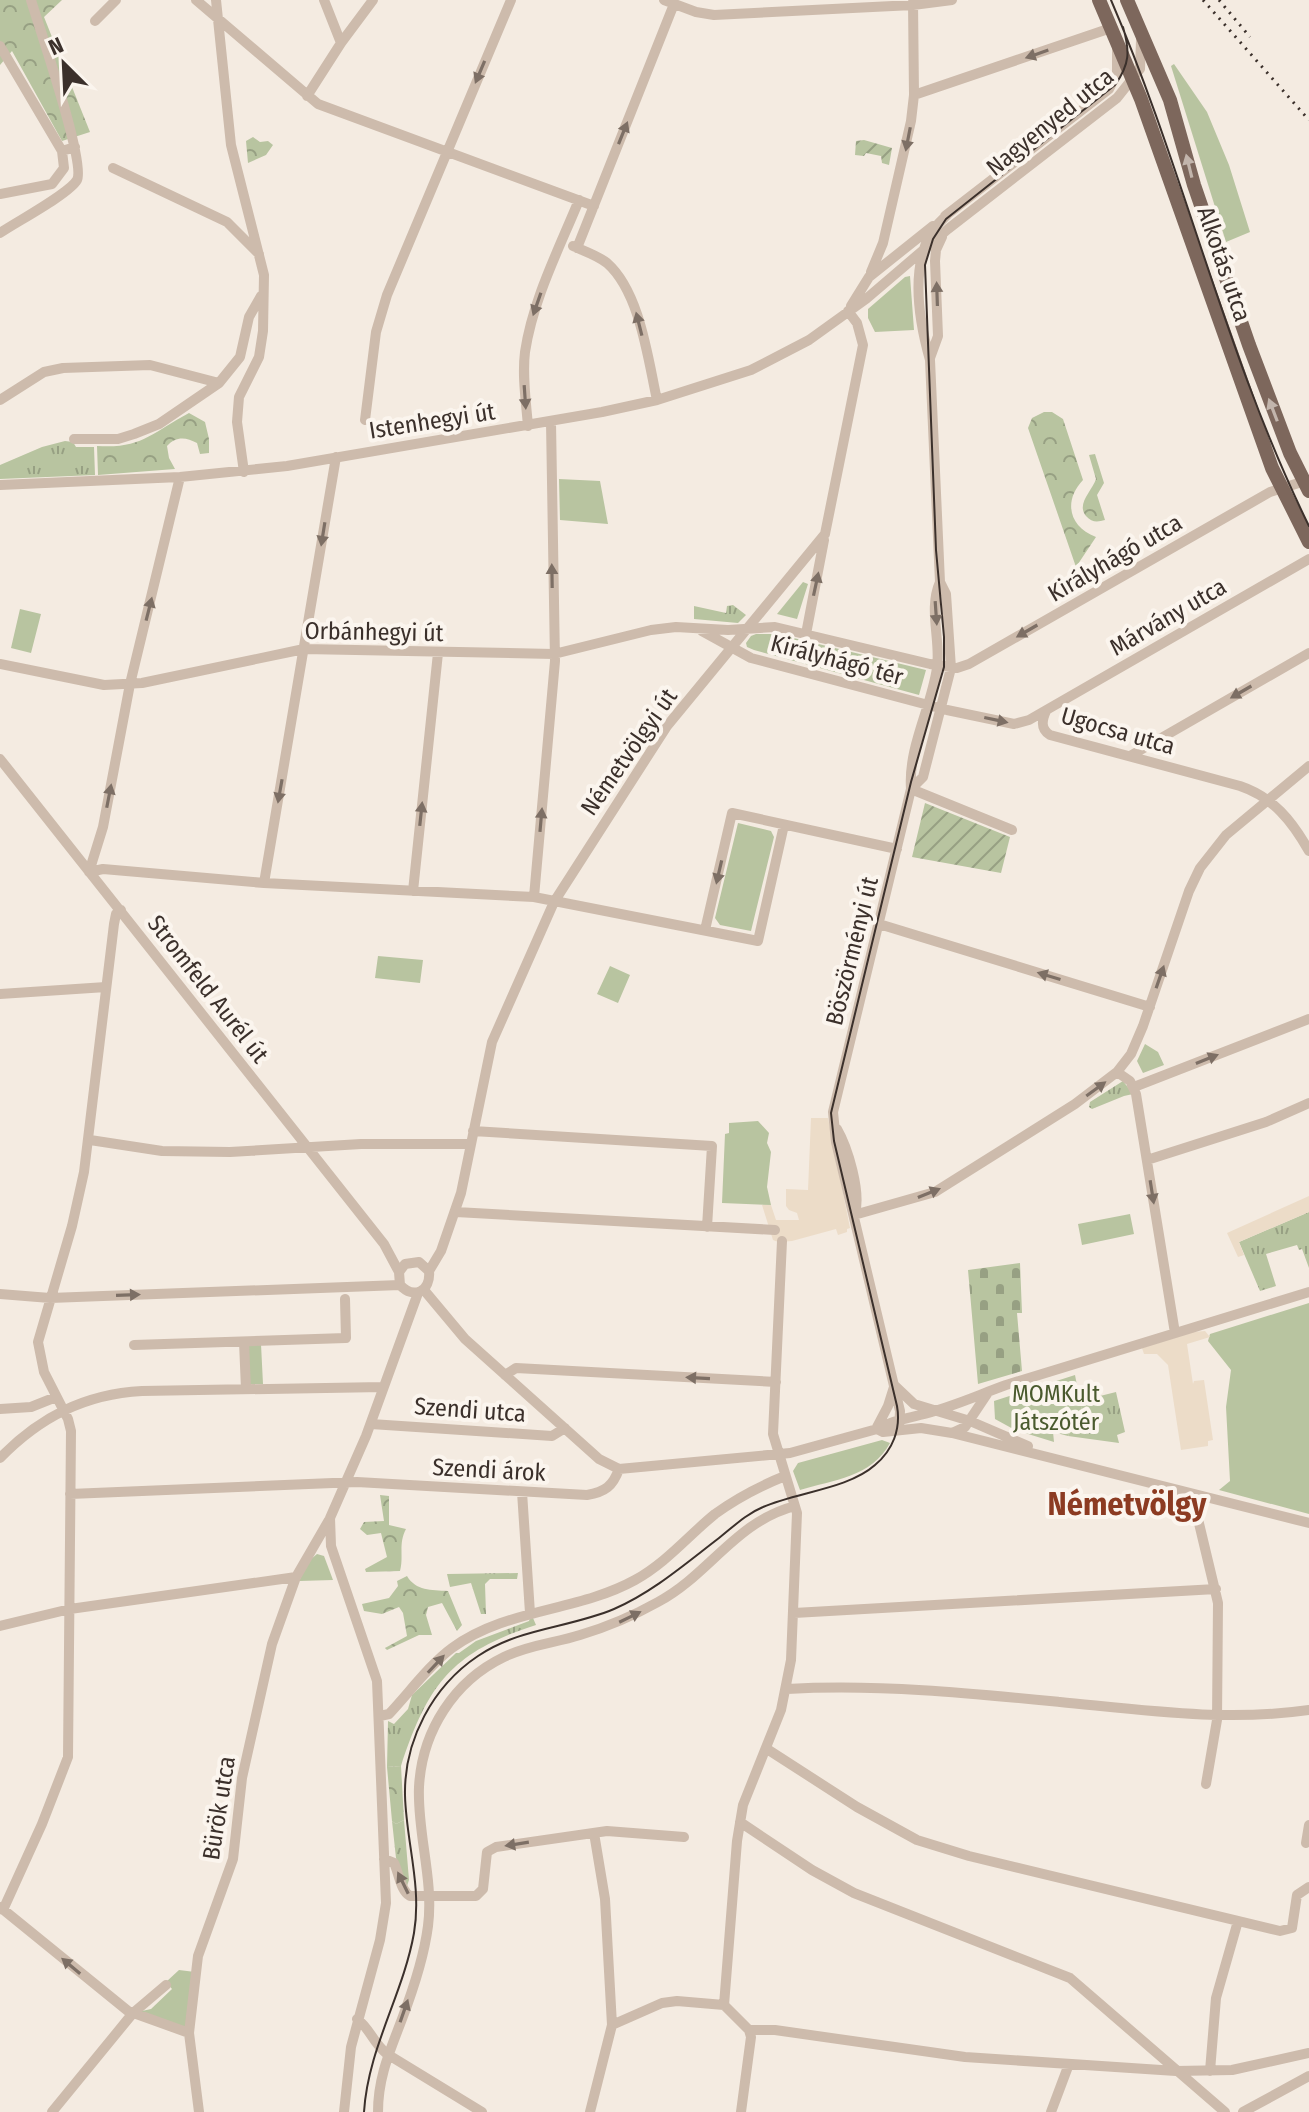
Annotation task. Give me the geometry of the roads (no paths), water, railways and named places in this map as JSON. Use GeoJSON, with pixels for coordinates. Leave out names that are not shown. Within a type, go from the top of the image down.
{"type":"FeatureCollection","features":[{"type":"Feature","properties":{"kind":"main road","name":"Alkotás utca"},"geometry":{"type":"LineString","coordinates":[[1099,0],[1134,79],[1281,488],[1309,542]]}},
{"type":"Feature","properties":{"kind":"main road","name":"Alkotás utca"},"geometry":{"type":"LineString","coordinates":[[1127,0],[1166,91],[1212,240],[1290,453],[1308,480]]}},
{"type":"Feature","properties":{"kind":"street"},"geometry":{"type":"LineString","coordinates":[[0,233],[73,185],[79,172],[75,147],[31,0]]}},
{"type":"Feature","properties":{"kind":"street"},"geometry":{"type":"LineString","coordinates":[[95,21],[116,0]]}},
{"type":"Feature","properties":{"kind":"street"},"geometry":{"type":"LineString","coordinates":[[196,0],[318,104],[594,206]]}},
{"type":"Feature","properties":{"kind":"street"},"geometry":{"type":"LineString","coordinates":[[216,0],[231,145],[264,275],[263,331],[259,357],[239,397],[237,422],[244,472]]}},
{"type":"Feature","properties":{"kind":"street"},"geometry":{"type":"LineString","coordinates":[[324,0],[341,43]]}},
{"type":"Feature","properties":{"kind":"street"},"geometry":{"type":"LineString","coordinates":[[307,96],[373,0]]}},
{"type":"Feature","properties":{"kind":"street"},"geometry":{"type":"LineString","coordinates":[[365,420],[376,332],[387,295],[511,0]]}},
{"type":"Feature","properties":{"kind":"street"},"geometry":{"type":"LineString","coordinates":[[577,248],[669,2],[714,15],[952,0]]}},
{"type":"Feature","properties":{"kind":"street"},"geometry":{"type":"LineString","coordinates":[[869,277],[883,243],[907,145],[914,95],[913,3]]}},
{"type":"Feature","properties":{"kind":"street","name":"Nagyenyed utca"},"geometry":{"type":"LineString","coordinates":[[948,229],[1117,98],[1134,79],[1141,62],[1139,27]]}},
{"type":"Feature","properties":{"kind":"street"},"geometry":{"type":"LineString","coordinates":[[914,95],[1112,30]]}},
{"type":"Feature","properties":{"kind":"street","name":"Nagyenyed utca"},"geometry":{"type":"LineString","coordinates":[[948,214],[1109,89],[1118,65],[1112,30]]}},
{"type":"Feature","properties":{"kind":"street"},"geometry":{"type":"LineString","coordinates":[[0,46],[62,151],[64,168],[52,184],[0,194]]}},
{"type":"Feature","properties":{"kind":"street"},"geometry":{"type":"LineString","coordinates":[[62,151],[75,147]]}},
{"type":"Feature","properties":{"kind":"street"},"geometry":{"type":"LineString","coordinates":[[113,168],[219,218],[241,234],[260,255]]}},
{"type":"Feature","properties":{"kind":"street"},"geometry":{"type":"LineString","coordinates":[[528,426],[524,368],[529,330],[579,200]]}},
{"type":"Feature","properties":{"kind":"street","name":"Böszörményi út"},"geometry":{"type":"LineString","coordinates":[[900,1424],[894,1384],[854,1215],[859,1202],[843,1141],[833,1122],[836,1094],[911,789],[923,777],[934,706],[945,667],[934,595],[940,582],[930,360],[921,324],[919,274],[923,251],[932,231],[948,214]]}},
{"type":"Feature","properties":{"kind":"street","name":"Istenhegyi út"},"geometry":{"type":"LineString","coordinates":[[848,311],[869,277],[948,214]]}},
{"type":"Feature","properties":{"kind":"street","name":"Böszörményi út"},"geometry":{"type":"LineString","coordinates":[[930,360],[938,336],[936,250],[948,229]]}},
{"type":"Feature","properties":{"kind":"street","name":"Istenhegyi út"},"geometry":{"type":"LineString","coordinates":[[0,485],[244,472],[551,422],[657,400],[731,377],[809,340],[948,229]]}},
{"type":"Feature","properties":{"kind":"street"},"geometry":{"type":"LineString","coordinates":[[562,242],[606,263],[623,283],[637,314],[657,400]]}},
{"type":"Feature","properties":{"kind":"street"},"geometry":{"type":"LineString","coordinates":[[904,266],[916,267],[919,274]]}},
{"type":"Feature","properties":{"kind":"street"},"geometry":{"type":"LineString","coordinates":[[74,439],[118,439],[134,434],[159,424],[219,383],[240,357],[249,317],[262,295]]}},
{"type":"Feature","properties":{"kind":"street","name":"Németvölgyi út"},"geometry":{"type":"LineString","coordinates":[[429,1271],[456,1212],[492,1042],[554,902],[667,726],[825,534],[863,345],[857,323],[848,311]]}},
{"type":"Feature","properties":{"kind":"street"},"geometry":{"type":"LineString","coordinates":[[0,400],[44,372],[63,368],[150,365],[219,383]]}},
{"type":"Feature","properties":{"kind":"street"},"geometry":{"type":"LineString","coordinates":[[534,897],[554,654],[551,422]]}},
{"type":"Feature","properties":{"kind":"street"},"geometry":{"type":"LineString","coordinates":[[264,883],[336,457]]}},
{"type":"Feature","properties":{"kind":"street"},"geometry":{"type":"LineString","coordinates":[[180,477],[130,684],[103,827],[89,872],[103,869],[264,883],[534,897],[758,941],[784,825]]}},
{"type":"Feature","properties":{"kind":"street","name":"Királyhágó utca"},"geometry":{"type":"LineString","coordinates":[[945,667],[969,664],[1281,488],[1308,480]]}},
{"type":"Feature","properties":{"kind":"street"},"geometry":{"type":"LineString","coordinates":[[806,634],[825,534]]}},
{"type":"Feature","properties":{"kind":"street","name":"Márvány utca"},"geometry":{"type":"LineString","coordinates":[[1047,709],[1309,559]]}},
{"type":"Feature","properties":{"kind":"street","name":"Orbánhegyi út"},"geometry":{"type":"LineString","coordinates":[[0,664],[104,685],[130,684],[304,649],[554,654],[651,630],[676,627],[747,630]]}},
{"type":"Feature","properties":{"kind":"street","name":"Királyhágó tér"},"geometry":{"type":"LineString","coordinates":[[747,630],[775,627],[945,667]]}},
{"type":"Feature","properties":{"kind":"street"},"geometry":{"type":"LineString","coordinates":[[701,630],[731,649]]}},
{"type":"Feature","properties":{"kind":"street","name":"Királyhágó tér"},"geometry":{"type":"LineString","coordinates":[[731,649],[751,658],[934,706]]}},
{"type":"Feature","properties":{"kind":"street"},"geometry":{"type":"LineString","coordinates":[[413,891],[438,653]]}},
{"type":"Feature","properties":{"kind":"street"},"geometry":{"type":"LineString","coordinates":[[1130,756],[1309,653]]}},
{"type":"Feature","properties":{"kind":"street","name":"Ugocsa utca"},"geometry":{"type":"LineString","coordinates":[[934,706],[1014,724],[1023,723],[1047,709]]}},
{"type":"Feature","properties":{"kind":"street","name":"Ugocsa utca"},"geometry":{"type":"LineString","coordinates":[[1047,709],[1042,720],[1045,732],[1050,735],[1240,786],[1269,799]]}},
{"type":"Feature","properties":{"kind":"street","name":"Stromfeld Aurél út"},"geometry":{"type":"LineString","coordinates":[[0,759],[384,1244],[399,1272]]}},
{"type":"Feature","properties":{"kind":"street"},"geometry":{"type":"LineString","coordinates":[[854,1215],[935,1192],[1075,1104],[1117,1072],[1131,1054],[1200,868],[1226,835],[1309,766]]}},
{"type":"Feature","properties":{"kind":"street"},"geometry":{"type":"LineString","coordinates":[[911,789],[1012,830]]}},
{"type":"Feature","properties":{"kind":"street"},"geometry":{"type":"LineString","coordinates":[[1269,799],[1296,828],[1309,851]]}},
{"type":"Feature","properties":{"kind":"street"},"geometry":{"type":"LineString","coordinates":[[705,930],[732,813],[897,849]]}},
{"type":"Feature","properties":{"kind":"street"},"geometry":{"type":"LineString","coordinates":[[121,910],[116,914],[106,987],[90,1140],[72,1226],[41,1327],[38,1351],[44,1372],[71,1431],[68,1757],[42,1824],[1,1908],[90,1982],[133,2013],[189,2033]]}},
{"type":"Feature","properties":{"kind":"street"},"geometry":{"type":"LineString","coordinates":[[879,924],[1150,1007]]}},
{"type":"Feature","properties":{"kind":"street"},"geometry":{"type":"LineString","coordinates":[[0,994],[106,987]]}},
{"type":"Feature","properties":{"kind":"street"},"geometry":{"type":"LineString","coordinates":[[1134,1087],[1309,1019]]}},
{"type":"Feature","properties":{"kind":"street"},"geometry":{"type":"LineString","coordinates":[[1117,1072],[1134,1087],[1175,1333]]}},
{"type":"Feature","properties":{"kind":"street"},"geometry":{"type":"LineString","coordinates":[[1147,1160],[1266,1122],[1309,1103]]}},
{"type":"Feature","properties":{"kind":"street"},"geometry":{"type":"LineString","coordinates":[[473,1131],[712,1146],[707,1227]]}},
{"type":"Feature","properties":{"kind":"street"},"geometry":{"type":"LineString","coordinates":[[90,1140],[162,1151],[230,1152],[361,1144],[471,1144]]}},
{"type":"Feature","properties":{"kind":"street"},"geometry":{"type":"LineString","coordinates":[[456,1212],[775,1230]]}},
{"type":"Feature","properties":{"kind":"street","name":"Németvölgyi út"},"geometry":{"type":"LineString","coordinates":[[414,1262],[445,1240]]}},
{"type":"Feature","properties":{"kind":"street"},"geometry":{"type":"LineString","coordinates":[[724,2005],[740,1822],[747,1792],[767,1749],[787,1689],[794,1613],[795,1506],[773,1434],[782,1241]]}},
{"type":"Feature","properties":{"kind":"street","name":"Stromfeld Aurél út"},"geometry":{"type":"LineString","coordinates":[[384,1244],[414,1262]]}},
{"type":"Feature","properties":{"kind":"street"},"geometry":{"type":"LineString","coordinates":[[344,2112],[351,2047],[380,1940],[386,1903],[380,1716],[375,1670],[331,1546],[330,1518],[371,1424],[404,1328],[429,1281],[429,1271],[414,1262],[399,1272],[406,1303],[404,1328]]}},
{"type":"Feature","properties":{"kind":"street"},"geometry":{"type":"LineString","coordinates":[[0,1294],[50,1298],[402,1287],[421,1291],[505,1375],[599,1459],[619,1469],[778,1455],[877,1429],[883,1432],[931,1411],[995,1389],[1309,1292]]}},
{"type":"Feature","properties":{"kind":"street"},"geometry":{"type":"LineString","coordinates":[[134,1345],[346,1338],[345,1299]]}},
{"type":"Feature","properties":{"kind":"street"},"geometry":{"type":"LineString","coordinates":[[244,1342],[246,1389]]}},
{"type":"Feature","properties":{"kind":"street"},"geometry":{"type":"LineString","coordinates":[[505,1375],[516,1368],[776,1382]]}},
{"type":"Feature","properties":{"kind":"street"},"geometry":{"type":"LineString","coordinates":[[877,1429],[894,1384],[914,1404],[970,1421],[1059,1459]]}},
{"type":"Feature","properties":{"kind":"street"},"geometry":{"type":"LineString","coordinates":[[0,1458],[38,1423],[63,1409],[125,1392],[383,1387]]}},
{"type":"Feature","properties":{"kind":"street"},"geometry":{"type":"LineString","coordinates":[[952,1433],[970,1421],[987,1394]]}},
{"type":"Feature","properties":{"kind":"street"},"geometry":{"type":"LineString","coordinates":[[0,1409],[31,1407],[56,1397]]}},
{"type":"Feature","properties":{"kind":"street"},"geometry":{"type":"LineString","coordinates":[[31,1407],[38,1423]]}},
{"type":"Feature","properties":{"kind":"street","name":"Szendi utca"},"geometry":{"type":"LineString","coordinates":[[371,1424],[552,1436],[565,1428]]}},
{"type":"Feature","properties":{"kind":"street"},"geometry":{"type":"LineString","coordinates":[[900,1424],[952,1433],[1309,1523]]}},
{"type":"Feature","properties":{"kind":"street","name":"Szendi árok"},"geometry":{"type":"LineString","coordinates":[[70,1494],[344,1482],[597,1494],[611,1486],[619,1469]]}},
{"type":"Feature","properties":{"kind":"street"},"geometry":{"type":"LineString","coordinates":[[380,1716],[389,1714],[450,1649],[480,1631],[530,1613],[578,1603],[636,1580],[659,1564],[710,1518],[748,1492],[785,1476]]}},
{"type":"Feature","properties":{"kind":"street"},"geometry":{"type":"LineString","coordinates":[[522,1492],[530,1613]]}},
{"type":"Feature","properties":{"kind":"street"},"geometry":{"type":"LineString","coordinates":[[1192,1494],[1216,1589],[1219,1646],[1217,1720],[1206,1784]]}},
{"type":"Feature","properties":{"kind":"street"},"geometry":{"type":"LineString","coordinates":[[378,2112],[379,2081],[402,2018],[428,1927],[419,1788],[426,1747],[434,1726],[449,1702],[477,1674],[512,1653],[616,1624],[656,1604],[678,1589],[755,1522],[795,1506]]}},
{"type":"Feature","properties":{"kind":"street","name":"Bürök utca"},"geometry":{"type":"LineString","coordinates":[[199,2112],[189,2033],[198,1956],[228,1878],[236,1844],[242,1778],[272,1644],[305,1557],[330,1518]]}},
{"type":"Feature","properties":{"kind":"street"},"geometry":{"type":"LineString","coordinates":[[305,1557],[331,1546]]}},
{"type":"Feature","properties":{"kind":"street"},"geometry":{"type":"LineString","coordinates":[[0,1626],[70,1609],[296,1577]]}},
{"type":"Feature","properties":{"kind":"street"},"geometry":{"type":"LineString","coordinates":[[794,1613],[1216,1589]]}},
{"type":"Feature","properties":{"kind":"street"},"geometry":{"type":"LineString","coordinates":[[787,1689],[873,1686],[1155,1713],[1270,1715],[1309,1710]]}},
{"type":"Feature","properties":{"kind":"street"},"geometry":{"type":"LineString","coordinates":[[767,1749],[857,1807],[917,1840],[969,1856],[1269,1929],[1289,1930],[1294,1919],[1297,1895],[1309,1887]]}},
{"type":"Feature","properties":{"kind":"street"},"geometry":{"type":"LineString","coordinates":[[740,1822],[812,1870],[854,1893],[1070,1978],[1225,2112]]}},
{"type":"Feature","properties":{"kind":"street"},"geometry":{"type":"LineString","coordinates":[[1306,1843],[1309,1825]]}},
{"type":"Feature","properties":{"kind":"street"},"geometry":{"type":"LineString","coordinates":[[384,1859],[394,1863],[410,1896],[466,1896],[481,1893],[485,1858],[492,1848],[607,1831],[684,1837]]}},
{"type":"Feature","properties":{"kind":"street"},"geometry":{"type":"LineString","coordinates":[[590,2112],[612,2025],[605,1899],[594,1833]]}},
{"type":"Feature","properties":{"kind":"street"},"geometry":{"type":"LineString","coordinates":[[1210,2071],[1216,1998],[1238,1921]]}},
{"type":"Feature","properties":{"kind":"street"},"geometry":{"type":"LineString","coordinates":[[52,2112],[133,2013],[166,1985]]}},
{"type":"Feature","properties":{"kind":"street"},"geometry":{"type":"LineString","coordinates":[[612,2025],[662,2003],[677,2001],[724,2005],[749,2030],[751,2044],[741,2112]]}},
{"type":"Feature","properties":{"kind":"street"},"geometry":{"type":"LineString","coordinates":[[357,2019],[373,2042],[387,2054],[482,2112]]}},
{"type":"Feature","properties":{"kind":"street"},"geometry":{"type":"LineString","coordinates":[[749,2030],[775,2030],[965,2057],[1176,2071],[1250,2067],[1309,2053]]}},
{"type":"Feature","properties":{"kind":"street"},"geometry":{"type":"LineString","coordinates":[[1051,2112],[1069,2064]]}},
{"type":"Feature","properties":{"kind":"street"},"geometry":{"type":"LineString","coordinates":[[1243,2112],[1309,2076]]}},
{"type":"Feature","properties":{"kind":"waterway"},"geometry":{"type":"LineString","coordinates":[[809,653],[854,665]]}},
{"type":"Feature","properties":{"kind":"tram line"},"geometry":{"type":"LineString","coordinates":[[1111,0],[1161,131],[1253,397],[1309,526]]}},
{"type":"Feature","properties":{"kind":"tram line"},"geometry":{"type":"LineString","coordinates":[[364,2112],[372,2066],[414,1933],[416,1898],[406,1812],[406,1774],[424,1716],[447,1683],[462,1668],[494,1647],[527,1634],[597,1615],[628,1602],[668,1577],[757,1510],[837,1485],[864,1473],[887,1453],[894,1438],[898,1423],[897,1406],[834,1141],[831,1113],[911,782],[944,667],[936,550],[925,265],[933,239],[946,219],[1115,85],[1127,57],[1123,27]]}},
{"type":"Feature","properties":{"kind":"railway"},"geometry":{"type":"LineString","coordinates":[[1203,0],[1309,120]]}},
{"type":"Feature","properties":{"kind":"railway"},"geometry":{"type":"LineString","coordinates":[[1219,0],[1250,37]]}},
{"type":"Feature","properties":{"kind":"district","name":"Németvölgy"},"geometry":{"type":"Point","coordinates":[1127,1504]}},
{"type":"Feature","properties":{"kind":"park label","name":"MOMKult Játszótér"},"geometry":{"type":"Point","coordinates":[1056,1408]}}]}
